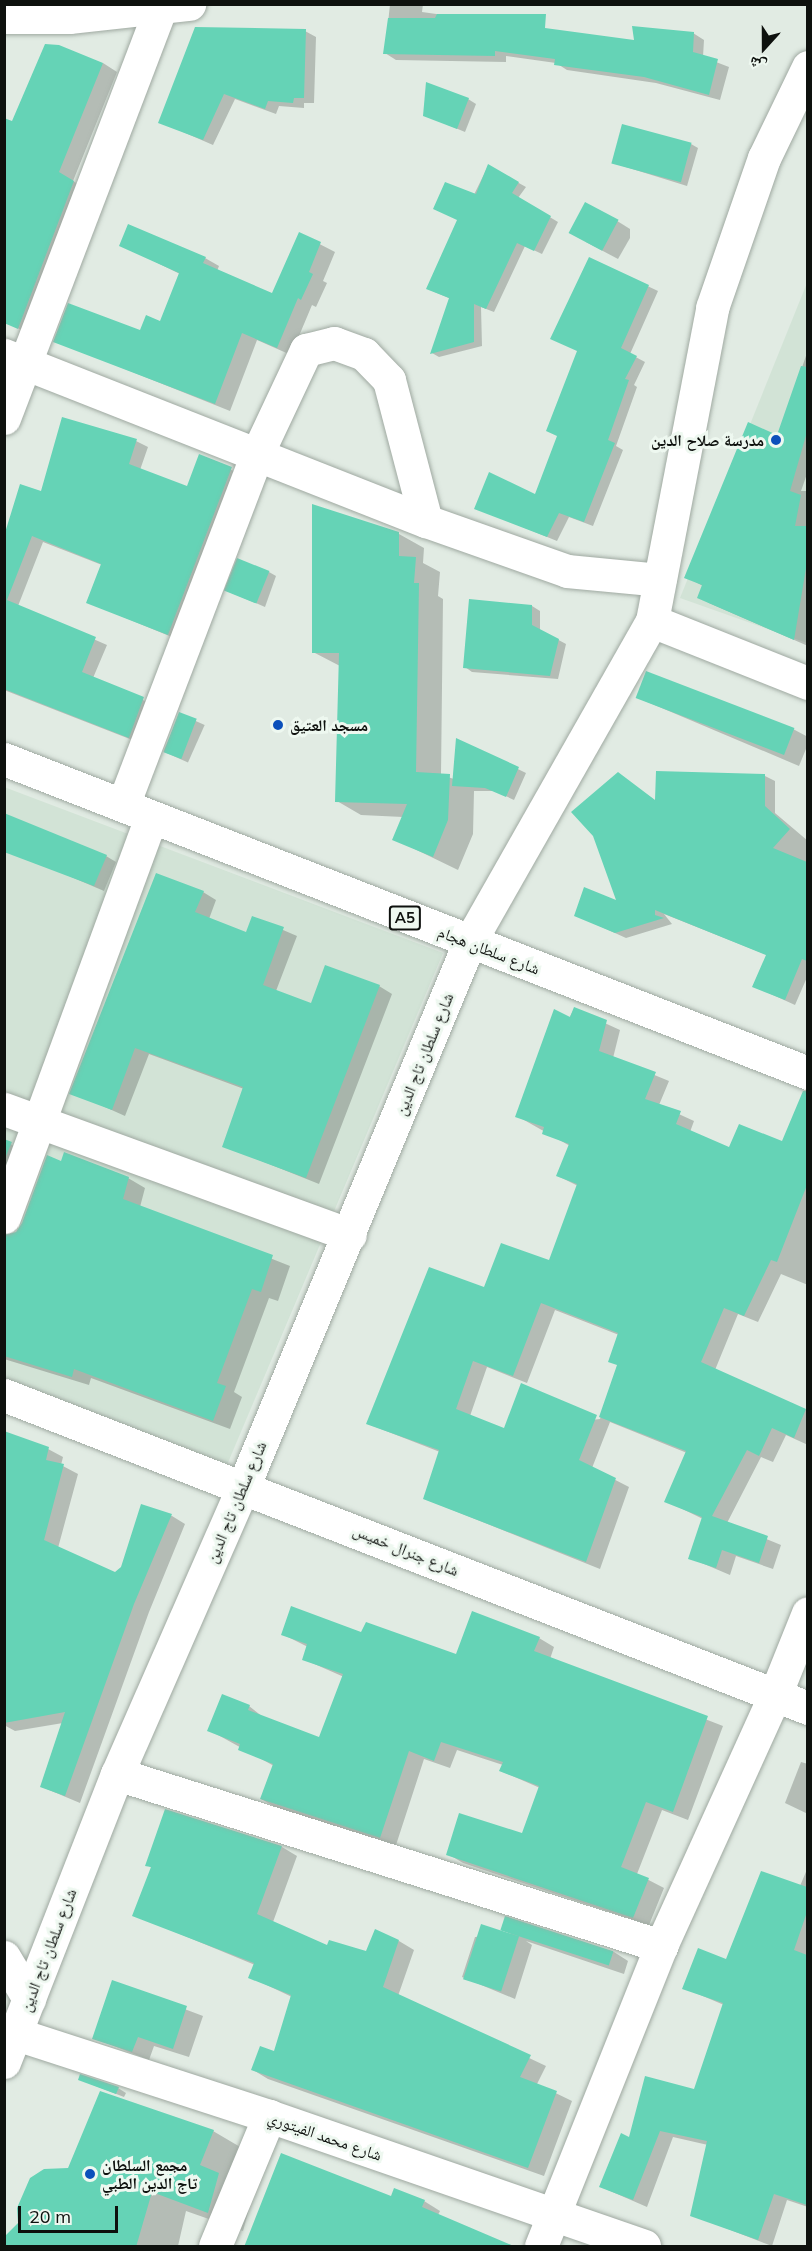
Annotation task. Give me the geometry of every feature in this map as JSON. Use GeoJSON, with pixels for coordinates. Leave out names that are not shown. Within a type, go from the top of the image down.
{"type":"FeatureCollection","features":[{"type":"Feature","properties":{"kind":"main road"},"geometry":{"type":"LineString","coordinates":[[4,17],[69,17],[162,5],[189,4]]}},
{"type":"Feature","properties":{"kind":"main road"},"geometry":{"type":"LineString","coordinates":[[4,418],[15,359],[162,5]]}},
{"type":"Feature","properties":{"kind":"main road","name":"شارع سلطان تاج الدين"},"geometry":{"type":"LineString","coordinates":[[8,2042],[29,1999],[117,1774],[244,1485],[350,1235],[469,943],[652,621],[712,308],[764,158],[807,67]]}},
{"type":"Feature","properties":{"kind":"main road"},"geometry":{"type":"LineString","coordinates":[[4,1217],[258,452],[306,350],[334,343],[364,354],[390,380],[426,521]]}},
{"type":"Feature","properties":{"kind":"main road"},"geometry":{"type":"LineString","coordinates":[[15,359],[258,452],[426,521],[567,570],[660,580]]}},
{"type":"Feature","properties":{"kind":"main road"},"geometry":{"type":"LineString","coordinates":[[652,621],[807,684]]}},
{"type":"Feature","properties":{"kind":"main road","name":"شارع سلطان هجام"},"geometry":{"type":"LineString","coordinates":[[4,759],[469,943],[807,1073]]}},
{"type":"Feature","properties":{"kind":"main road"},"geometry":{"type":"LineString","coordinates":[[4,1109],[350,1235]]}},
{"type":"Feature","properties":{"kind":"main road","name":"شارع جنرال خميس"},"geometry":{"type":"LineString","coordinates":[[4,1395],[244,1485],[807,1708]]}},
{"type":"Feature","properties":{"kind":"main road"},"geometry":{"type":"LineString","coordinates":[[541,2247],[662,1946],[775,1695],[807,1613]]}},
{"type":"Feature","properties":{"kind":"main road"},"geometry":{"type":"LineString","coordinates":[[117,1774],[662,1946]]}},
{"type":"Feature","properties":{"kind":"main road"},"geometry":{"type":"LineString","coordinates":[[4,1957],[29,1999]]}},
{"type":"Feature","properties":{"kind":"main road","name":"شارع محمد الفيتوري"},"geometry":{"type":"LineString","coordinates":[[8,2042],[269,2116],[645,2247]]}},
{"type":"Feature","properties":{"kind":"main road"},"geometry":{"type":"LineString","coordinates":[[215,2247],[269,2116]]}},
{"type":"Feature","properties":{"kind":"shaded area","name":"مدرسة صلاح الدين"},"geometry":{"type":"Polygon","coordinates":[[[807,283],[807,643],[680,598],[807,283]]]}},
{"type":"Feature","properties":{"kind":"shaded area"},"geometry":{"type":"Polygon","coordinates":[[[4,787],[443,953],[224,1472],[5,1387],[4,787]]]}},
{"type":"Feature","properties":{"kind":"building"},"geometry":{"type":"Polygon","coordinates":[[[437,14],[546,14],[545,28],[634,40],[632,26],[694,32],[693,52],[718,59],[709,95],[644,77],[554,65],[555,59],[495,51],[495,56],[383,54],[388,18],[435,18],[437,14]]]}},
{"type":"Feature","properties":{"kind":"building"},"geometry":{"type":"Polygon","coordinates":[[[195,27],[306,29],[304,98],[294,98],[293,103],[268,101],[265,109],[224,94],[203,140],[158,123],[195,27]]]}},
{"type":"Feature","properties":{"kind":"building"},"geometry":{"type":"Polygon","coordinates":[[[45,44],[59,45],[103,63],[59,172],[74,181],[18,329],[4,323],[4,118],[12,121],[45,44]]]}},
{"type":"Feature","properties":{"kind":"building"},"geometry":{"type":"Polygon","coordinates":[[[426,82],[469,98],[457,129],[423,116],[426,82]]]}},
{"type":"Feature","properties":{"kind":"building"},"geometry":{"type":"Polygon","coordinates":[[[622,124],[692,143],[681,182],[611,164],[622,124]]]}},
{"type":"Feature","properties":{"kind":"building"},"geometry":{"type":"Polygon","coordinates":[[[488,164],[519,182],[512,193],[551,216],[534,251],[517,243],[486,309],[474,304],[474,342],[430,354],[449,298],[426,289],[457,220],[433,209],[445,182],[476,194],[488,164]]]}},
{"type":"Feature","properties":{"kind":"building"},"geometry":{"type":"Polygon","coordinates":[[[585,202],[619,220],[602,251],[569,233],[585,202]]]}},
{"type":"Feature","properties":{"kind":"building"},"geometry":{"type":"Polygon","coordinates":[[[128,224],[206,257],[203,263],[272,293],[299,232],[321,242],[309,272],[313,274],[301,300],[298,298],[277,348],[242,333],[215,404],[53,342],[68,303],[140,330],[146,315],[160,321],[179,273],[119,246],[128,224]]]}},
{"type":"Feature","properties":{"kind":"building"},"geometry":{"type":"Polygon","coordinates":[[[589,257],[649,285],[621,348],[637,356],[625,379],[629,380],[608,440],[615,443],[584,522],[559,513],[547,537],[474,509],[489,472],[535,494],[557,436],[546,431],[577,351],[550,339],[589,257]]]}},
{"type":"Feature","properties":{"kind":"building","name":"مدرسة صلاح الدين"},"geometry":{"type":"Polygon","coordinates":[[[801,366],[807,367],[807,432],[790,491],[801,495],[795,526],[807,526],[807,562],[794,640],[697,598],[702,585],[684,578],[748,422],[777,435],[801,366]]]}},
{"type":"Feature","properties":{"kind":"building"},"geometry":{"type":"Polygon","coordinates":[[[62,417],[137,439],[129,464],[187,486],[199,454],[232,467],[168,635],[86,603],[101,564],[32,536],[7,600],[96,637],[82,672],[144,697],[129,738],[4,689],[4,536],[20,484],[41,491],[62,417]]]}},
{"type":"Feature","properties":{"kind":"building"},"geometry":{"type":"Polygon","coordinates":[[[312,504],[399,532],[399,556],[416,557],[414,583],[419,583],[416,772],[450,774],[448,820],[433,857],[392,840],[407,804],[335,802],[339,653],[312,653],[312,504]]]}},
{"type":"Feature","properties":{"kind":"building"},"geometry":{"type":"Polygon","coordinates":[[[237,558],[269,571],[256,604],[224,590],[237,558]]]}},
{"type":"Feature","properties":{"kind":"building"},"geometry":{"type":"Polygon","coordinates":[[[469,599],[532,605],[532,625],[559,639],[550,676],[463,668],[469,599]]]}},
{"type":"Feature","properties":{"kind":"building"},"geometry":{"type":"Polygon","coordinates":[[[646,671],[794,728],[784,755],[636,698],[646,671]]]}},
{"type":"Feature","properties":{"kind":"building"},"geometry":{"type":"Polygon","coordinates":[[[179,712],[197,719],[181,759],[164,752],[179,712]]]}},
{"type":"Feature","properties":{"kind":"building"},"geometry":{"type":"Polygon","coordinates":[[[456,738],[519,767],[506,797],[485,788],[452,786],[456,738]]]}},
{"type":"Feature","properties":{"kind":"building"},"geometry":{"type":"Polygon","coordinates":[[[656,771],[765,774],[765,806],[790,829],[773,848],[807,862],[807,961],[802,959],[785,1000],[752,987],[766,955],[655,910],[655,915],[664,918],[615,933],[574,916],[584,887],[616,900],[593,836],[571,812],[618,772],[655,800],[656,771]]]}},
{"type":"Feature","properties":{"kind":"building"},"geometry":{"type":"Polygon","coordinates":[[[4,813],[107,855],[94,886],[4,852],[4,813]]]}},
{"type":"Feature","properties":{"kind":"building"},"geometry":{"type":"Polygon","coordinates":[[[156,873],[204,891],[195,912],[246,932],[252,916],[284,927],[263,985],[311,1003],[325,965],[380,985],[306,1178],[222,1147],[243,1087],[135,1048],[112,1110],[69,1094],[156,873]]]}},
{"type":"Feature","properties":{"kind":"building"},"geometry":{"type":"Polygon","coordinates":[[[574,1007],[607,1020],[599,1051],[656,1072],[645,1099],[681,1111],[676,1124],[729,1147],[739,1124],[782,1141],[803,1091],[807,1091],[807,1185],[777,1262],[771,1260],[744,1316],[724,1308],[701,1362],[806,1409],[794,1438],[772,1428],[759,1456],[747,1450],[712,1516],[768,1536],[759,1563],[722,1550],[716,1568],[688,1559],[702,1517],[664,1502],[686,1451],[599,1417],[617,1365],[608,1362],[618,1333],[541,1303],[513,1376],[473,1361],[456,1409],[504,1428],[521,1383],[597,1415],[579,1460],[616,1478],[586,1562],[423,1499],[439,1450],[366,1424],[429,1267],[484,1287],[501,1243],[549,1260],[577,1184],[556,1176],[569,1144],[542,1134],[544,1127],[515,1117],[554,1009],[570,1017],[574,1007]]]}},
{"type":"Feature","properties":{"kind":"building"},"geometry":{"type":"Polygon","coordinates":[[[4,1139],[12,1142],[4,1161],[4,1139]]]}},
{"type":"Feature","properties":{"kind":"building"},"geometry":{"type":"Polygon","coordinates":[[[64,1152],[129,1177],[123,1199],[273,1255],[261,1292],[252,1289],[217,1383],[226,1386],[213,1421],[74,1369],[72,1377],[4,1356],[4,1235],[16,1232],[22,1223],[47,1155],[61,1161],[64,1152]]]}},
{"type":"Feature","properties":{"kind":"building"},"geometry":{"type":"Polygon","coordinates":[[[4,1431],[49,1447],[46,1460],[64,1464],[44,1540],[115,1572],[121,1567],[141,1504],[172,1514],[134,1604],[65,1796],[40,1787],[65,1712],[4,1723],[4,1431]]]}},
{"type":"Feature","properties":{"kind":"building"},"geometry":{"type":"Polygon","coordinates":[[[291,1606],[361,1632],[366,1622],[456,1654],[472,1611],[540,1637],[534,1651],[708,1716],[673,1812],[646,1802],[621,1867],[649,1878],[633,1918],[446,1855],[459,1813],[522,1833],[539,1786],[499,1771],[503,1762],[441,1742],[434,1761],[409,1751],[380,1838],[260,1799],[273,1764],[238,1750],[240,1744],[207,1731],[222,1694],[250,1705],[248,1710],[319,1737],[343,1674],[302,1660],[307,1644],[281,1635],[291,1606]]]}},
{"type":"Feature","properties":{"kind":"building"},"geometry":{"type":"Polygon","coordinates":[[[165,1809],[282,1846],[257,1914],[327,1945],[329,1940],[366,1951],[375,1929],[399,1940],[383,1987],[531,2055],[520,2077],[557,2091],[528,2168],[251,2070],[260,2046],[274,2051],[291,1995],[248,1978],[254,1963],[132,1916],[151,1867],[145,1866],[165,1809]]]}},
{"type":"Feature","properties":{"kind":"building"},"geometry":{"type":"Polygon","coordinates":[[[761,1871],[807,1887],[807,1912],[794,1950],[807,1955],[807,2205],[774,2194],[758,2240],[690,2216],[707,2141],[660,2131],[633,2200],[599,2187],[621,2133],[629,2137],[645,2076],[694,2089],[723,2003],[682,1989],[698,1948],[726,1959],[761,1871]]]}},
{"type":"Feature","properties":{"kind":"building"},"geometry":{"type":"Polygon","coordinates":[[[505,1916],[613,1951],[609,1965],[500,1930],[505,1916]]]}},
{"type":"Feature","properties":{"kind":"building"},"geometry":{"type":"Polygon","coordinates":[[[481,1924],[519,1936],[501,1992],[463,1979],[481,1924]]]}},
{"type":"Feature","properties":{"kind":"building"},"geometry":{"type":"Polygon","coordinates":[[[112,1980],[187,2006],[173,2049],[138,2037],[132,2052],[92,2039],[112,1980]]]}},
{"type":"Feature","properties":{"kind":"building"},"geometry":{"type":"Polygon","coordinates":[[[80,2074],[119,2087],[116,2094],[78,2080],[80,2074]]]}},
{"type":"Feature","properties":{"kind":"building","name":"مجمع السلطان تاج الدين الطبي"},"geometry":{"type":"Polygon","coordinates":[[[100,2091],[214,2130],[200,2165],[219,2173],[208,2213],[152,2192],[136,2247],[4,2247],[4,2237],[18,2223],[17,2208],[30,2178],[44,2169],[68,2168],[100,2091]]]}},
{"type":"Feature","properties":{"kind":"building"},"geometry":{"type":"Polygon","coordinates":[[[281,2153],[391,2196],[394,2188],[425,2200],[422,2207],[516,2247],[244,2247],[281,2153]]]}},
{"type":"Feature","properties":{"kind":"place","name":"مدرسة صلاح الدين"},"geometry":{"type":"Point","coordinates":[776,440]}},
{"type":"Feature","properties":{"kind":"place","name":"مسجد العتيق"},"geometry":{"type":"Point","coordinates":[278,725]}},
{"type":"Feature","properties":{"kind":"place","name":"مجمع السلطان تاج الدين الطبي"},"geometry":{"type":"Point","coordinates":[90,2174]}}]}
